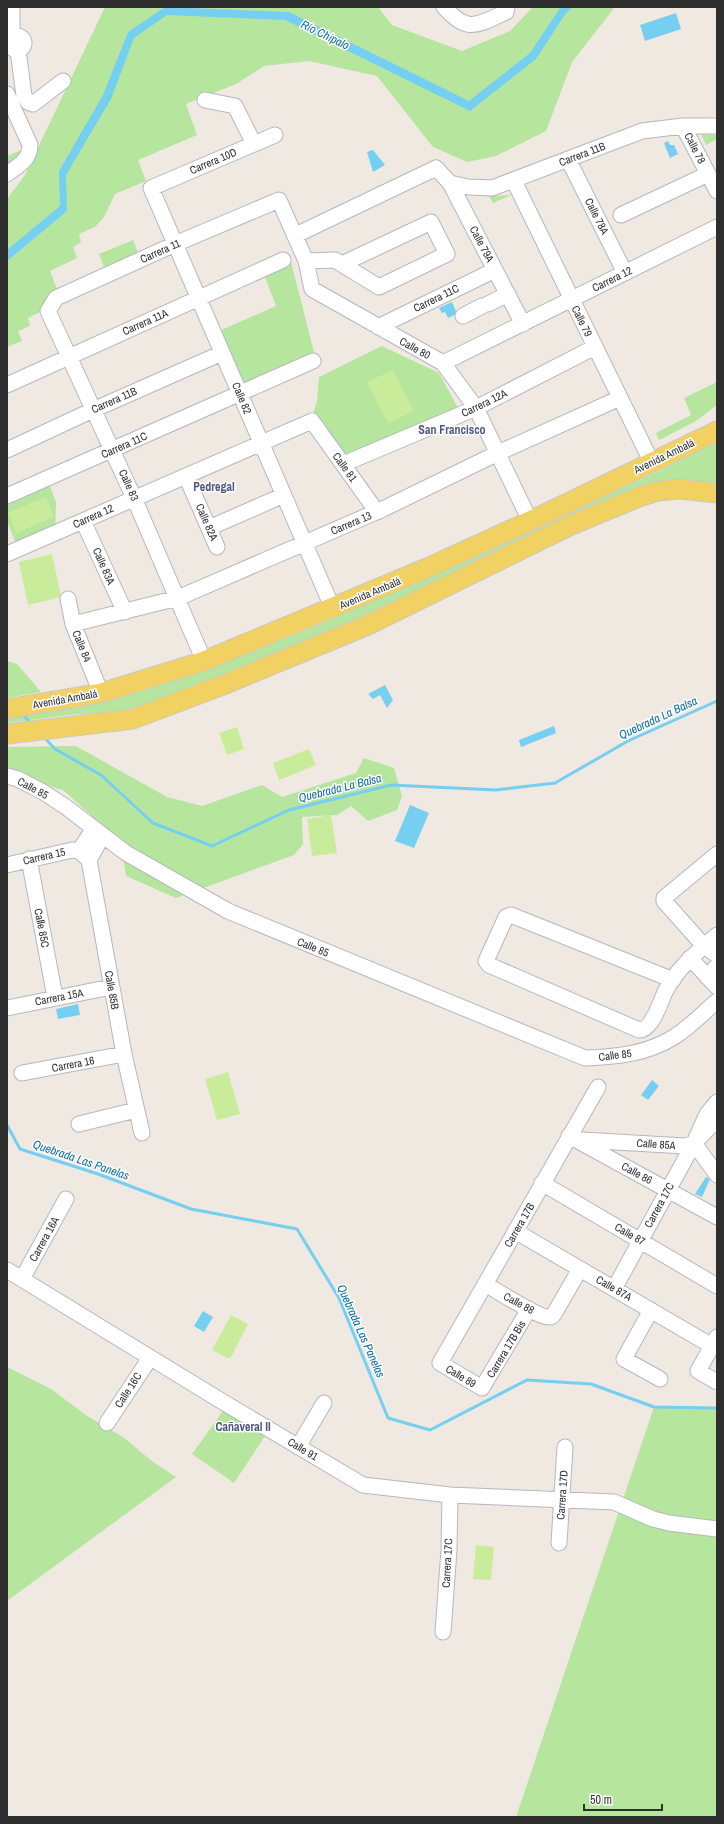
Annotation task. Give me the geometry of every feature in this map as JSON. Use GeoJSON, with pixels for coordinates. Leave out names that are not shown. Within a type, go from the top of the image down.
{"type":"FeatureCollection","features":[{"type":"Feature","properties":{"kind":"main road","name":"Avenida Ambalá"},"geometry":{"type":"LineString","coordinates":[[7,709],[101,693],[204,661],[333,609],[530,521],[717,430]]}},
{"type":"Feature","properties":{"kind":"main road"},"geometry":{"type":"LineString","coordinates":[[7,734],[133,719],[223,685],[368,625],[569,526],[639,497],[658,491],[679,489],[717,493]]}},
{"type":"Feature","properties":{"kind":"street"},"geometry":{"type":"LineString","coordinates":[[12,7],[15,44],[24,96],[28,102],[33,104],[63,81]]}},
{"type":"Feature","properties":{"kind":"street"},"geometry":{"type":"LineString","coordinates":[[448,12],[463,23],[477,26],[506,12],[507,7]]}},
{"type":"Feature","properties":{"kind":"street"},"geometry":{"type":"LineString","coordinates":[[7,94],[30,145],[30,152],[26,160],[7,174]]}},
{"type":"Feature","properties":{"kind":"street"},"geometry":{"type":"LineString","coordinates":[[205,100],[235,106],[254,144]]}},
{"type":"Feature","properties":{"kind":"street","name":"Carrera 11B"},"geometry":{"type":"LineString","coordinates":[[450,183],[468,187],[492,188],[514,181],[642,131],[684,126],[717,126]]}},
{"type":"Feature","properties":{"kind":"street","name":"Calle 78"},"geometry":{"type":"LineString","coordinates":[[684,126],[717,191]]}},
{"type":"Feature","properties":{"kind":"street","name":"Carrera 10D"},"geometry":{"type":"LineString","coordinates":[[151,188],[275,135]]}},
{"type":"Feature","properties":{"kind":"street","name":"Calle 78A"},"geometry":{"type":"LineString","coordinates":[[568,159],[625,273]]}},
{"type":"Feature","properties":{"kind":"street","name":"Calle 79A"},"geometry":{"type":"LineString","coordinates":[[296,235],[436,168],[450,183],[523,324]]}},
{"type":"Feature","properties":{"kind":"street"},"geometry":{"type":"LineString","coordinates":[[621,215],[708,174]]}},
{"type":"Feature","properties":{"kind":"street","name":"Calle 79"},"geometry":{"type":"LineString","coordinates":[[514,181],[651,461]]}},
{"type":"Feature","properties":{"kind":"street","name":"Calle 82"},"geometry":{"type":"LineString","coordinates":[[151,188],[333,609]]}},
{"type":"Feature","properties":{"kind":"street","name":"Calle 80"},"geometry":{"type":"LineString","coordinates":[[279,200],[296,235],[306,261],[312,289],[443,363],[476,408],[530,521]]}},
{"type":"Feature","properties":{"kind":"street","name":"Carrera 11"},"geometry":{"type":"LineString","coordinates":[[48,311],[56,298],[175,244],[279,200]]}},
{"type":"Feature","properties":{"kind":"street"},"geometry":{"type":"LineString","coordinates":[[306,261],[335,260],[379,287],[447,254],[431,222],[342,264]]}},
{"type":"Feature","properties":{"kind":"street","name":"Carrera 12"},"geometry":{"type":"LineString","coordinates":[[443,363],[717,227]]}},
{"type":"Feature","properties":{"kind":"street","name":"Carrera 11A"},"geometry":{"type":"LineString","coordinates":[[7,385],[283,260]]}},
{"type":"Feature","properties":{"kind":"street","name":"Carrera 11C"},"geometry":{"type":"LineString","coordinates":[[378,327],[495,270]]}},
{"type":"Feature","properties":{"kind":"street"},"geometry":{"type":"LineString","coordinates":[[463,316],[508,294]]}},
{"type":"Feature","properties":{"kind":"street","name":"Calle 83"},"geometry":{"type":"LineString","coordinates":[[48,311],[68,357],[113,450],[204,661]]}},
{"type":"Feature","properties":{"kind":"street","name":"Carrera 12A"},"geometry":{"type":"LineString","coordinates":[[348,462],[476,408],[595,347]]}},
{"type":"Feature","properties":{"kind":"street","name":"Carrera 11B"},"geometry":{"type":"LineString","coordinates":[[7,450],[222,353]]}},
{"type":"Feature","properties":{"kind":"street","name":"Carrera 11C"},"geometry":{"type":"LineString","coordinates":[[7,496],[313,361]]}},
{"type":"Feature","properties":{"kind":"street","name":"Carrera 13"},"geometry":{"type":"LineString","coordinates":[[73,624],[178,598],[304,542],[377,512],[498,453],[620,398]]}},
{"type":"Feature","properties":{"kind":"street","name":"Carrera 12"},"geometry":{"type":"LineString","coordinates":[[7,554],[312,422]]}},
{"type":"Feature","properties":{"kind":"street","name":"Calle 81"},"geometry":{"type":"LineString","coordinates":[[312,422],[377,512]]}},
{"type":"Feature","properties":{"kind":"street","name":"Calle 82A"},"geometry":{"type":"LineString","coordinates":[[186,476],[217,547]]}},
{"type":"Feature","properties":{"kind":"street"},"geometry":{"type":"LineString","coordinates":[[209,528],[284,495]]}},
{"type":"Feature","properties":{"kind":"street","name":"Calle 83A"},"geometry":{"type":"LineString","coordinates":[[83,521],[124,612]]}},
{"type":"Feature","properties":{"kind":"street","name":"Calle 84"},"geometry":{"type":"LineString","coordinates":[[68,599],[73,624],[101,693]]}},
{"type":"Feature","properties":{"kind":"street","name":"Calle 85"},"geometry":{"type":"LineString","coordinates":[[7,776],[43,792],[66,806],[126,852],[228,911],[585,1058],[613,1057],[644,1051],[674,1037],[717,1001]]}},
{"type":"Feature","properties":{"kind":"street","name":"Carrera 15"},"geometry":{"type":"LineString","coordinates":[[7,865],[72,850],[84,856],[98,831]]}},
{"type":"Feature","properties":{"kind":"street"},"geometry":{"type":"LineString","coordinates":[[717,854],[664,898],[665,904],[704,946],[717,955]]}},
{"type":"Feature","properties":{"kind":"street","name":"Calle 85B"},"geometry":{"type":"LineString","coordinates":[[84,856],[112,987],[124,1054],[142,1133]]}},
{"type":"Feature","properties":{"kind":"street","name":"Calle 85C"},"geometry":{"type":"LineString","coordinates":[[29,859],[56,997]]}},
{"type":"Feature","properties":{"kind":"street"},"geometry":{"type":"LineString","coordinates":[[673,980],[511,915],[506,917],[486,960],[489,965],[639,1030],[643,1030],[649,1026],[673,980],[690,958],[717,935]]}},
{"type":"Feature","properties":{"kind":"street"},"geometry":{"type":"LineString","coordinates":[[690,958],[714,977]]}},
{"type":"Feature","properties":{"kind":"street","name":"Carrera 15A"},"geometry":{"type":"LineString","coordinates":[[7,1008],[112,987]]}},
{"type":"Feature","properties":{"kind":"street","name":"Carrera 16"},"geometry":{"type":"LineString","coordinates":[[22,1073],[124,1054]]}},
{"type":"Feature","properties":{"kind":"street","name":"Carrera 17B"},"geometry":{"type":"LineString","coordinates":[[440,1363],[542,1183],[574,1138],[598,1087]]}},
{"type":"Feature","properties":{"kind":"street"},"geometry":{"type":"LineString","coordinates":[[694,1143],[707,1114],[717,1102]]}},
{"type":"Feature","properties":{"kind":"street"},"geometry":{"type":"LineString","coordinates":[[79,1124],[136,1110]]}},
{"type":"Feature","properties":{"kind":"street"},"geometry":{"type":"LineString","coordinates":[[694,1143],[717,1120]]}},
{"type":"Feature","properties":{"kind":"street","name":"Calle 85A"},"geometry":{"type":"LineString","coordinates":[[574,1138],[685,1146],[694,1143]]}},
{"type":"Feature","properties":{"kind":"street","name":"Calle 86"},"geometry":{"type":"LineString","coordinates":[[574,1138],[717,1217]]}},
{"type":"Feature","properties":{"kind":"street"},"geometry":{"type":"LineString","coordinates":[[694,1143],[717,1175]]}},
{"type":"Feature","properties":{"kind":"street","name":"Carrera 17C"},"geometry":{"type":"LineString","coordinates":[[614,1289],[694,1143]]}},
{"type":"Feature","properties":{"kind":"street","name":"Calle 87"},"geometry":{"type":"LineString","coordinates":[[542,1183],[717,1286]]}},
{"type":"Feature","properties":{"kind":"street","name":"Carrera 16A"},"geometry":{"type":"LineString","coordinates":[[22,1279],[66,1199]]}},
{"type":"Feature","properties":{"kind":"street","name":"Calle 87A"},"geometry":{"type":"LineString","coordinates":[[515,1231],[651,1310],[714,1341]]}},
{"type":"Feature","properties":{"kind":"street","name":"Calle 88"},"geometry":{"type":"LineString","coordinates":[[485,1284],[529,1309],[548,1317],[552,1317],[580,1268]]}},
{"type":"Feature","properties":{"kind":"street","name":"Calle 91"},"geometry":{"type":"LineString","coordinates":[[7,1270],[150,1358],[363,1485],[450,1495],[562,1498],[614,1502],[654,1519],[669,1523],[717,1529]]}},
{"type":"Feature","properties":{"kind":"street","name":"Carrera 17B Bis"},"geometry":{"type":"LineString","coordinates":[[482,1388],[529,1309]]}},
{"type":"Feature","properties":{"kind":"street"},"geometry":{"type":"LineString","coordinates":[[651,1310],[624,1358],[660,1379]]}},
{"type":"Feature","properties":{"kind":"street"},"geometry":{"type":"LineString","coordinates":[[714,1341],[698,1371],[717,1382]]}},
{"type":"Feature","properties":{"kind":"street","name":"Calle 16C"},"geometry":{"type":"LineString","coordinates":[[107,1423],[150,1358]]}},
{"type":"Feature","properties":{"kind":"street","name":"Calle 89"},"geometry":{"type":"LineString","coordinates":[[440,1363],[482,1388]]}},
{"type":"Feature","properties":{"kind":"street"},"geometry":{"type":"LineString","coordinates":[[298,1447],[324,1403]]}},
{"type":"Feature","properties":{"kind":"street","name":"Carrera 17D"},"geometry":{"type":"LineString","coordinates":[[559,1543],[565,1447]]}},
{"type":"Feature","properties":{"kind":"street","name":"Carrera 17C"},"geometry":{"type":"LineString","coordinates":[[443,1632],[449,1550],[450,1495]]}},
{"type":"Feature","properties":{"kind":"green space"},"geometry":{"type":"Polygon","coordinates":[[[105,7],[378,7],[392,25],[462,51],[510,31],[533,7],[615,7],[572,62],[546,131],[496,156],[467,162],[433,147],[377,76],[309,61],[264,66],[236,84],[186,104],[197,135],[138,160],[146,181],[115,194],[104,217],[95,227],[79,234],[81,242],[73,247],[77,258],[50,271],[57,289],[42,311],[28,318],[30,326],[18,331],[22,341],[7,347],[7,199],[25,175],[105,7]]]}},
{"type":"Feature","properties":{"kind":"green space"},"geometry":{"type":"Polygon","coordinates":[[[701,134],[717,135],[717,139],[706,145],[701,134]]]}},
{"type":"Feature","properties":{"kind":"green space"},"geometry":{"type":"Polygon","coordinates":[[[22,150],[8,166],[7,156],[22,150]]]}},
{"type":"Feature","properties":{"kind":"green space"},"geometry":{"type":"Polygon","coordinates":[[[511,195],[493,203],[489,196],[511,195]]]}},
{"type":"Feature","properties":{"kind":"green space"},"geometry":{"type":"Polygon","coordinates":[[[133,240],[138,253],[104,267],[99,254],[133,240]]]}},
{"type":"Feature","properties":{"kind":"green space"},"geometry":{"type":"Polygon","coordinates":[[[290,258],[315,356],[242,389],[219,331],[276,306],[263,272],[290,258]]]}},
{"type":"Feature","properties":{"kind":"green space"},"geometry":{"type":"Polygon","coordinates":[[[382,346],[439,373],[458,408],[340,462],[312,418],[317,401],[319,377],[382,346]]]}},
{"type":"Feature","properties":{"kind":"green space"},"geometry":{"type":"Polygon","coordinates":[[[393,370],[414,411],[388,423],[367,382],[393,370]]]}},
{"type":"Feature","properties":{"kind":"green space"},"geometry":{"type":"Polygon","coordinates":[[[717,382],[717,405],[696,421],[659,440],[656,433],[691,415],[684,398],[717,382]]]}},
{"type":"Feature","properties":{"kind":"green space"},"geometry":{"type":"Polygon","coordinates":[[[717,441],[717,486],[658,485],[361,620],[131,712],[78,714],[7,723],[7,714],[116,699],[190,676],[304,631],[441,571],[655,473],[717,441]]]}},
{"type":"Feature","properties":{"kind":"green space"},"geometry":{"type":"Polygon","coordinates":[[[50,486],[56,502],[55,529],[17,546],[7,521],[7,505],[50,486]]]}},
{"type":"Feature","properties":{"kind":"green space"},"geometry":{"type":"Polygon","coordinates":[[[46,497],[54,517],[16,533],[8,513],[46,497]]]}},
{"type":"Feature","properties":{"kind":"green space"},"geometry":{"type":"Polygon","coordinates":[[[52,554],[61,597],[28,605],[19,562],[52,554]]]}},
{"type":"Feature","properties":{"kind":"green space"},"geometry":{"type":"Polygon","coordinates":[[[7,661],[17,664],[41,692],[7,698],[7,661]]]}},
{"type":"Feature","properties":{"kind":"green space"},"geometry":{"type":"Polygon","coordinates":[[[237,727],[244,749],[227,755],[219,733],[237,727]]]}},
{"type":"Feature","properties":{"kind":"green space"},"geometry":{"type":"Polygon","coordinates":[[[76,746],[167,797],[202,806],[262,785],[282,797],[356,773],[364,758],[394,768],[402,796],[397,810],[368,821],[351,806],[337,815],[302,817],[303,844],[294,855],[176,898],[126,876],[122,850],[90,814],[63,790],[7,774],[7,747],[76,746]]]}},
{"type":"Feature","properties":{"kind":"green space"},"geometry":{"type":"Polygon","coordinates":[[[309,749],[316,765],[279,780],[273,763],[309,749]]]}},
{"type":"Feature","properties":{"kind":"green space"},"geometry":{"type":"Polygon","coordinates":[[[331,815],[337,853],[312,856],[307,819],[331,815]]]}},
{"type":"Feature","properties":{"kind":"green space"},"geometry":{"type":"Polygon","coordinates":[[[228,1072],[240,1114],[217,1120],[205,1079],[228,1072]]]}},
{"type":"Feature","properties":{"kind":"green space"},"geometry":{"type":"Polygon","coordinates":[[[231,1315],[248,1324],[230,1359],[212,1350],[231,1315]]]}},
{"type":"Feature","properties":{"kind":"green space"},"geometry":{"type":"Polygon","coordinates":[[[7,1367],[51,1389],[87,1416],[123,1437],[153,1462],[176,1477],[7,1601],[7,1367]]]}},
{"type":"Feature","properties":{"kind":"green space"},"geometry":{"type":"Polygon","coordinates":[[[654,1407],[717,1408],[717,1817],[516,1817],[654,1407]]]}},
{"type":"Feature","properties":{"kind":"green space"},"geometry":{"type":"Polygon","coordinates":[[[225,1408],[265,1436],[234,1483],[192,1454],[225,1408]]]}},
{"type":"Feature","properties":{"kind":"green space"},"geometry":{"type":"Polygon","coordinates":[[[476,1545],[494,1547],[491,1580],[473,1579],[476,1545]]]}},
{"type":"Feature","properties":{"kind":"water","name":"Río Chipalo"},"geometry":{"type":"Polygon","coordinates":[[[165,7],[289,12],[469,101],[530,53],[560,8],[573,7],[566,13],[536,59],[470,111],[285,20],[167,15],[134,38],[111,99],[66,175],[67,211],[7,261],[7,250],[60,206],[59,171],[103,95],[128,32],[165,7]]]}},
{"type":"Feature","properties":{"kind":"water"},"geometry":{"type":"Polygon","coordinates":[[[676,13],[681,29],[645,41],[640,25],[676,13]]]}},
{"type":"Feature","properties":{"kind":"water"},"geometry":{"type":"Polygon","coordinates":[[[668,141],[670,145],[674,145],[678,154],[670,158],[664,143],[668,141]]]}},
{"type":"Feature","properties":{"kind":"water"},"geometry":{"type":"Polygon","coordinates":[[[373,150],[385,165],[373,172],[367,152],[373,150]]]}},
{"type":"Feature","properties":{"kind":"water"},"geometry":{"type":"Polygon","coordinates":[[[452,302],[457,314],[448,318],[445,312],[442,313],[439,308],[452,302]]]}},
{"type":"Feature","properties":{"kind":"water"},"geometry":{"type":"Polygon","coordinates":[[[385,685],[393,700],[387,708],[380,695],[373,699],[368,694],[385,685]]]}},
{"type":"Feature","properties":{"kind":"water"},"geometry":{"type":"Polygon","coordinates":[[[554,726],[556,733],[521,747],[519,740],[554,726]]]}},
{"type":"Feature","properties":{"kind":"water"},"geometry":{"type":"Polygon","coordinates":[[[410,805],[429,813],[414,848],[395,841],[410,805]]]}},
{"type":"Feature","properties":{"kind":"water"},"geometry":{"type":"Polygon","coordinates":[[[78,1004],[80,1015],[58,1019],[56,1009],[78,1004]]]}},
{"type":"Feature","properties":{"kind":"water"},"geometry":{"type":"Polygon","coordinates":[[[652,1080],[659,1086],[648,1100],[641,1095],[652,1080]]]}},
{"type":"Feature","properties":{"kind":"water"},"geometry":{"type":"Polygon","coordinates":[[[706,1177],[710,1179],[702,1197],[695,1194],[706,1177]]]}},
{"type":"Feature","properties":{"kind":"water"},"geometry":{"type":"Polygon","coordinates":[[[203,1311],[213,1317],[204,1332],[194,1326],[203,1311]]]}},
{"type":"Feature","properties":{"kind":"waterway","name":"Quebrada La Balsa"},"geometry":{"type":"LineString","coordinates":[[43,736],[55,749],[101,775],[153,823],[212,846],[289,810],[391,785],[496,790],[555,783],[628,741],[717,701]]}},
{"type":"Feature","properties":{"kind":"waterway","name":"Quebrada La Balsa"},"geometry":{"type":"LineString","coordinates":[[21,713],[31,723]]}},
{"type":"Feature","properties":{"kind":"waterway","name":"Quebrada Las Panelas"},"geometry":{"type":"LineString","coordinates":[[7,1125],[20,1149],[98,1174],[191,1209],[297,1229],[339,1298],[388,1418],[430,1430],[527,1380],[591,1384],[654,1407],[717,1408]]}},
{"type":"Feature","properties":{"kind":"district","name":"San Francisco"},"geometry":{"type":"Point","coordinates":[452,430]}},
{"type":"Feature","properties":{"kind":"district","name":"Pedregal"},"geometry":{"type":"Point","coordinates":[214,487]}},
{"type":"Feature","properties":{"kind":"district","name":"Cañaveral II"},"geometry":{"type":"Point","coordinates":[243,1427]}}]}
